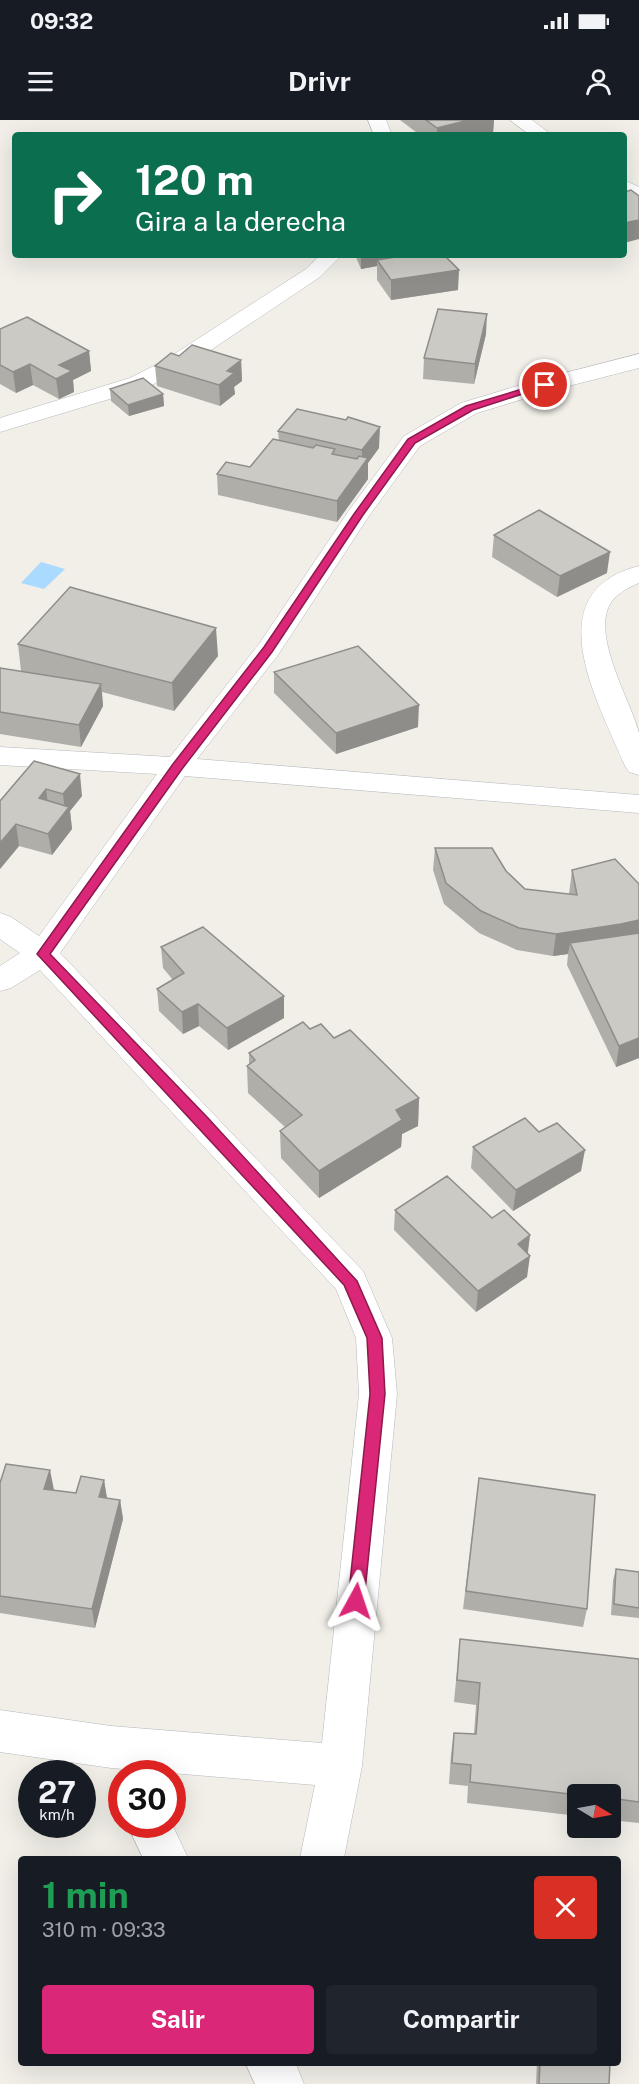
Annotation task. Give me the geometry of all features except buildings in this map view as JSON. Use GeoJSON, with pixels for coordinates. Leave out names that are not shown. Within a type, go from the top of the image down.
{"type":"FeatureCollection","features":[{"type":"Feature","properties":{"kind":"street"},"geometry":{"type":"LineString","coordinates":[[519,120],[538,132]]}},
{"type":"Feature","properties":{"kind":"street"},"geometry":{"type":"LineString","coordinates":[[0,426],[138,383],[173,365],[313,273],[329,258]]}},
{"type":"Feature","properties":{"kind":"street"},"geometry":{"type":"LineString","coordinates":[[0,980],[43,954],[177,766],[269,649],[359,514],[412,441],[469,408],[545,385],[639,361]]}},
{"type":"Feature","properties":{"kind":"street"},"geometry":{"type":"LineString","coordinates":[[639,574],[621,580],[598,602],[592,628],[607,686],[639,766]]}},
{"type":"Feature","properties":{"kind":"street"},"geometry":{"type":"LineString","coordinates":[[0,756],[177,766],[639,804]]}},
{"type":"Feature","properties":{"kind":"street"},"geometry":{"type":"LineString","coordinates":[[0,924],[43,954],[350,1281],[374,1338],[378,1394],[340,1766],[322,1856]]}},
{"type":"Feature","properties":{"kind":"street"},"geometry":{"type":"LineString","coordinates":[[0,1731],[117,1760]]}},
{"type":"Feature","properties":{"kind":"street"},"geometry":{"type":"LineString","coordinates":[[186,1762],[340,1766]]}},
{"type":"Feature","properties":{"kind":"street"},"geometry":{"type":"LineString","coordinates":[[156,1838],[165,1856]]}},
{"type":"Feature","properties":{"kind":"water"},"geometry":{"type":"Polygon","coordinates":[[[41,562],[65,569],[44,589],[21,583],[41,562]]]}},
{"type":"Feature","properties":{"kind":"route"},"geometry":{"type":"LineString","coordinates":[[356,1601],[369,1460],[378,1394],[374,1338],[350,1281],[43,954],[108,867],[177,766],[269,649],[359,514],[412,441],[469,408],[545,385]]}}]}
